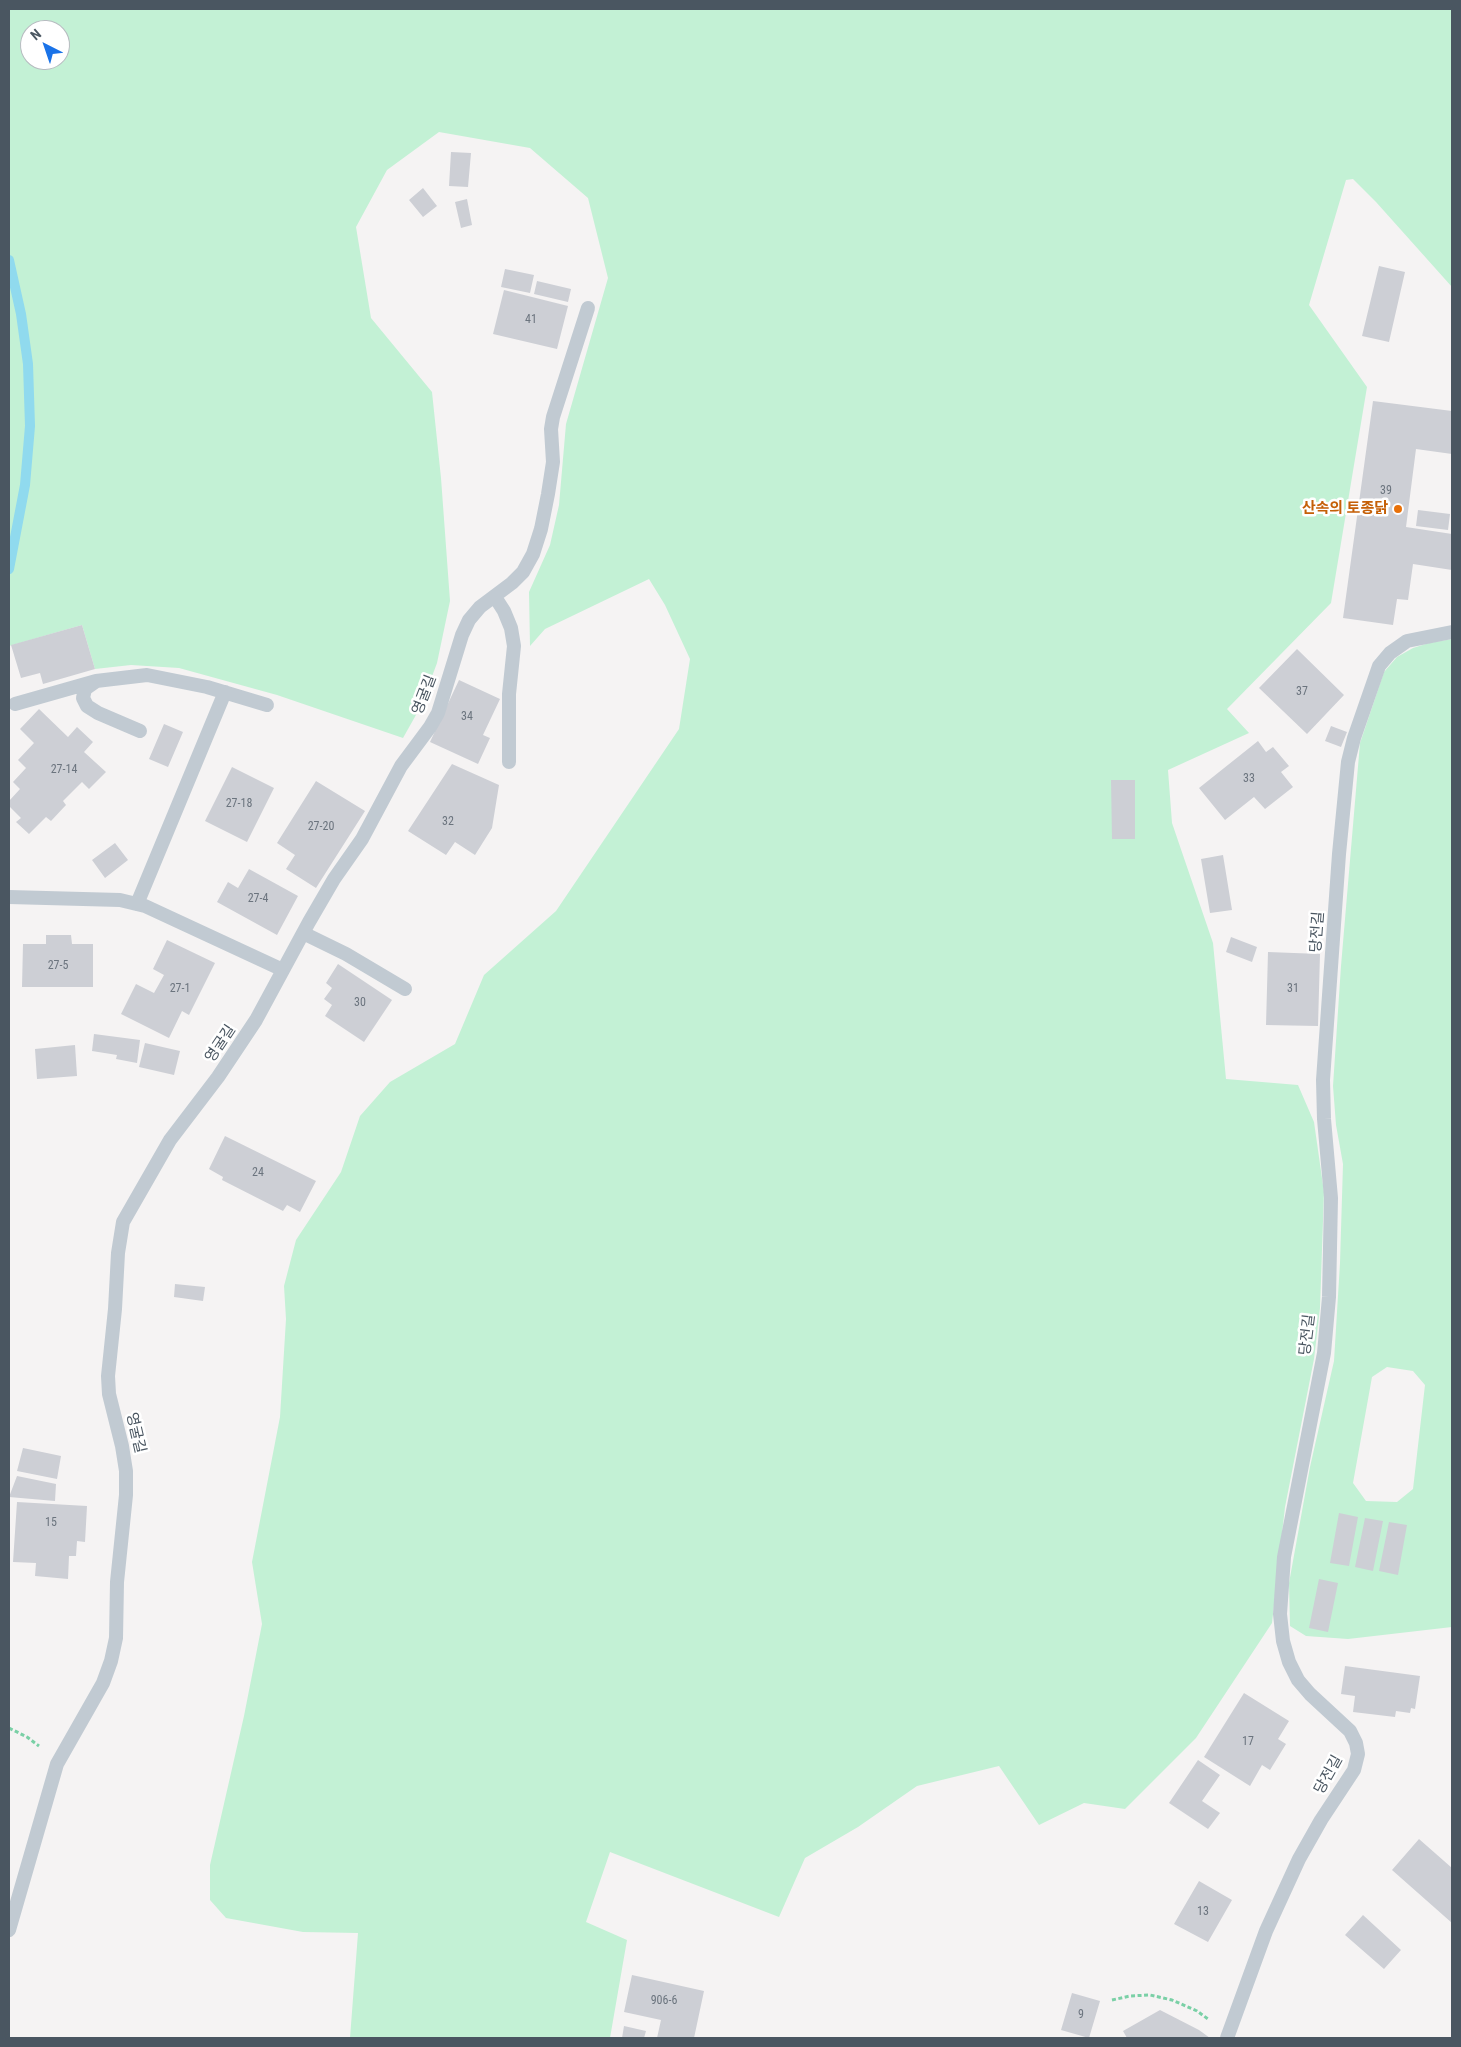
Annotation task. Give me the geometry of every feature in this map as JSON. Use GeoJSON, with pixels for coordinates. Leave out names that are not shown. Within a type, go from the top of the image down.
{"type":"FeatureCollection","features":[{"type":"Feature","properties":{"kind":"lane","name":"영굴길"},"geometry":{"type":"LineString","coordinates":[[9,1930],[57,1764],[103,1683],[111,1661],[116,1638],[117,1582],[126,1495],[126,1471],[109,1394],[108,1376],[115,1309],[118,1253],[123,1222],[170,1140],[218,1077],[256,1020],[334,879],[362,839],[401,766],[430,727],[438,713],[462,635],[469,620],[480,607],[495,597],[523,572],[533,554],[541,529],[553,462],[551,429],[553,417],[588,308]]}},
{"type":"Feature","properties":{"kind":"lane"},"geometry":{"type":"LineString","coordinates":[[495,597],[504,611],[511,628],[514,646],[509,694],[509,762]]}},
{"type":"Feature","properties":{"kind":"lane","name":"당전길"},"geometry":{"type":"LineString","coordinates":[[1228,2036],[1266,1931],[1299,1859],[1321,1820],[1354,1770],[1358,1754],[1356,1743],[1350,1731],[1310,1694],[1298,1680],[1289,1662],[1283,1640],[1280,1614],[1284,1557],[1324,1352],[1329,1297],[1332,1198],[1324,1119],[1323,1080],[1339,854],[1348,762],[1354,738],[1379,666],[1390,653],[1408,641],[1452,632]]}},
{"type":"Feature","properties":{"kind":"lane"},"geometry":{"type":"LineString","coordinates":[[15,704],[96,681],[147,675],[206,687],[267,705]]}},
{"type":"Feature","properties":{"kind":"lane"},"geometry":{"type":"LineString","coordinates":[[96,681],[85,689],[83,698],[87,706],[98,714],[140,731]]}},
{"type":"Feature","properties":{"kind":"lane"},"geometry":{"type":"LineString","coordinates":[[137,904],[225,692]]}},
{"type":"Feature","properties":{"kind":"lane"},"geometry":{"type":"LineString","coordinates":[[9,897],[120,900],[137,904],[164,914],[283,970]]}},
{"type":"Feature","properties":{"kind":"lane"},"geometry":{"type":"LineString","coordinates":[[303,933],[346,954],[405,989]]}},
{"type":"Feature","properties":{"kind":"path"},"geometry":{"type":"LineString","coordinates":[[9,1728],[27,1737],[44,1750],[57,1764]]}},
{"type":"Feature","properties":{"kind":"path"},"geometry":{"type":"LineString","coordinates":[[1112,2000],[1130,1996],[1150,1995],[1172,2000],[1197,2011],[1228,2036]]}},
{"type":"Feature","properties":{"kind":"green space"},"geometry":{"type":"Polygon","coordinates":[[[9,9],[1452,9],[1452,287],[1376,202],[1353,179],[1346,180],[1309,305],[1367,387],[1331,603],[1227,709],[1249,733],[1168,770],[1172,823],[1213,943],[1226,1079],[1298,1085],[1314,1122],[1324,1192],[1320,1308],[1314,1359],[1285,1507],[1272,1623],[1196,1738],[1125,1809],[1084,1803],[1039,1825],[999,1766],[917,1786],[858,1827],[805,1858],[779,1917],[610,1852],[586,1922],[627,1940],[610,2038],[350,2038],[358,1933],[303,1932],[226,1918],[210,1900],[210,1865],[244,1716],[262,1624],[252,1562],[280,1417],[286,1319],[284,1286],[296,1240],[341,1172],[360,1116],[390,1082],[455,1044],[484,975],[556,911],[679,729],[690,659],[665,605],[649,579],[545,629],[530,646],[529,592],[550,545],[559,505],[566,424],[608,278],[588,198],[530,148],[439,132],[387,170],[356,227],[371,318],[432,392],[441,478],[450,601],[437,663],[421,706],[403,738],[277,695],[179,668],[131,665],[95,669],[82,625],[9,646],[9,9]]]}},
{"type":"Feature","properties":{"kind":"green space"},"geometry":{"type":"Polygon","coordinates":[[[1452,639],[1452,1627],[1348,1639],[1306,1636],[1290,1626],[1289,1583],[1310,1467],[1334,1361],[1340,1263],[1343,1164],[1336,1125],[1333,1086],[1360,743],[1384,672],[1397,657],[1413,648],[1452,639]],[[1387,1367],[1372,1377],[1353,1483],[1366,1501],[1397,1502],[1413,1489],[1425,1385],[1413,1371],[1387,1367]]]}},
{"type":"Feature","properties":{"kind":"building"},"geometry":{"type":"Polygon","coordinates":[[[451,152],[471,153],[468,187],[449,186],[451,152]]]}},
{"type":"Feature","properties":{"kind":"building"},"geometry":{"type":"Polygon","coordinates":[[[423,188],[437,206],[423,217],[409,200],[423,188]]]}},
{"type":"Feature","properties":{"kind":"building"},"geometry":{"type":"Polygon","coordinates":[[[467,199],[472,225],[461,228],[455,202],[467,199]]]}},
{"type":"Feature","properties":{"kind":"building"},"geometry":{"type":"Polygon","coordinates":[[[1379,266],[1405,272],[1389,342],[1362,336],[1379,266]]]}},
{"type":"Feature","properties":{"kind":"building"},"geometry":{"type":"Polygon","coordinates":[[[505,269],[534,275],[530,293],[501,287],[505,269]]]}},
{"type":"Feature","properties":{"kind":"building"},"geometry":{"type":"Polygon","coordinates":[[[537,281],[571,289],[568,302],[534,294],[537,281]]]}},
{"type":"Feature","properties":{"kind":"building"},"geometry":{"type":"Polygon","coordinates":[[[504,290],[568,306],[557,349],[493,334],[504,290]]]}},
{"type":"Feature","properties":{"kind":"building"},"geometry":{"type":"Polygon","coordinates":[[[1373,401],[1452,411],[1452,454],[1416,449],[1406,527],[1452,534],[1452,570],[1413,564],[1408,600],[1397,599],[1393,625],[1343,618],[1373,401]]]}},
{"type":"Feature","properties":{"kind":"building"},"geometry":{"type":"Polygon","coordinates":[[[1418,510],[1450,514],[1448,530],[1416,526],[1418,510]]]}},
{"type":"Feature","properties":{"kind":"building"},"geometry":{"type":"Polygon","coordinates":[[[82,625],[95,669],[43,684],[40,673],[21,678],[11,645],[82,625]]]}},
{"type":"Feature","properties":{"kind":"building"},"geometry":{"type":"Polygon","coordinates":[[[1297,649],[1344,695],[1307,734],[1259,688],[1297,649]]]}},
{"type":"Feature","properties":{"kind":"building"},"geometry":{"type":"Polygon","coordinates":[[[459,680],[500,699],[483,735],[490,738],[478,764],[430,742],[459,680]]]}},
{"type":"Feature","properties":{"kind":"building"},"geometry":{"type":"Polygon","coordinates":[[[39,709],[68,737],[77,727],[93,742],[84,752],[106,772],[89,789],[82,782],[63,801],[66,805],[51,821],[46,817],[29,834],[16,822],[21,818],[9,806],[9,801],[20,789],[13,782],[26,768],[18,760],[34,743],[20,729],[39,709]]]}},
{"type":"Feature","properties":{"kind":"building"},"geometry":{"type":"Polygon","coordinates":[[[164,724],[183,732],[168,767],[149,759],[164,724]]]}},
{"type":"Feature","properties":{"kind":"building"},"geometry":{"type":"Polygon","coordinates":[[[1331,726],[1347,732],[1341,747],[1325,741],[1331,726]]]}},
{"type":"Feature","properties":{"kind":"building"},"geometry":{"type":"Polygon","coordinates":[[[1258,741],[1266,752],[1273,747],[1289,766],[1281,772],[1293,787],[1265,809],[1254,797],[1225,820],[1199,788],[1258,741]]]}},
{"type":"Feature","properties":{"kind":"building"},"geometry":{"type":"Polygon","coordinates":[[[452,764],[499,785],[492,828],[475,855],[455,842],[446,855],[408,831],[452,764]]]}},
{"type":"Feature","properties":{"kind":"building"},"geometry":{"type":"Polygon","coordinates":[[[232,767],[274,788],[247,842],[205,821],[232,767]]]}},
{"type":"Feature","properties":{"kind":"building"},"geometry":{"type":"Polygon","coordinates":[[[1111,780],[1135,780],[1135,839],[1112,839],[1111,780]]]}},
{"type":"Feature","properties":{"kind":"building"},"geometry":{"type":"Polygon","coordinates":[[[316,781],[365,811],[316,888],[286,869],[295,855],[277,843],[316,781]]]}},
{"type":"Feature","properties":{"kind":"building"},"geometry":{"type":"Polygon","coordinates":[[[115,843],[128,860],[105,878],[92,860],[115,843]]]}},
{"type":"Feature","properties":{"kind":"building"},"geometry":{"type":"Polygon","coordinates":[[[1223,855],[1232,910],[1210,913],[1201,859],[1223,855]]]}},
{"type":"Feature","properties":{"kind":"building"},"geometry":{"type":"Polygon","coordinates":[[[249,869],[298,896],[277,935],[217,902],[228,882],[238,888],[249,869]]]}},
{"type":"Feature","properties":{"kind":"building"},"geometry":{"type":"Polygon","coordinates":[[[46,935],[71,935],[72,944],[93,944],[93,987],[22,987],[23,944],[46,944],[46,935]]]}},
{"type":"Feature","properties":{"kind":"building"},"geometry":{"type":"Polygon","coordinates":[[[1231,937],[1257,947],[1252,962],[1226,952],[1231,937]]]}},
{"type":"Feature","properties":{"kind":"building"},"geometry":{"type":"Polygon","coordinates":[[[167,940],[215,963],[189,1015],[182,1011],[169,1038],[121,1014],[136,984],[154,993],[164,975],[153,969],[167,940]]]}},
{"type":"Feature","properties":{"kind":"building"},"geometry":{"type":"Polygon","coordinates":[[[1268,952],[1320,954],[1318,1026],[1266,1025],[1268,952]]]}},
{"type":"Feature","properties":{"kind":"building"},"geometry":{"type":"Polygon","coordinates":[[[338,964],[392,1000],[364,1042],[325,1016],[332,1005],[324,999],[332,988],[326,983],[338,964]]]}},
{"type":"Feature","properties":{"kind":"building"},"geometry":{"type":"Polygon","coordinates":[[[94,1034],[140,1040],[137,1063],[116,1059],[117,1055],[92,1051],[94,1034]]]}},
{"type":"Feature","properties":{"kind":"building"},"geometry":{"type":"Polygon","coordinates":[[[145,1043],[180,1051],[174,1075],[139,1067],[145,1043]]]}},
{"type":"Feature","properties":{"kind":"building"},"geometry":{"type":"Polygon","coordinates":[[[75,1045],[77,1076],[37,1079],[35,1049],[75,1045]]]}},
{"type":"Feature","properties":{"kind":"building"},"geometry":{"type":"Polygon","coordinates":[[[225,1136],[316,1181],[300,1212],[287,1205],[283,1211],[222,1180],[223,1177],[209,1169],[225,1136]]]}},
{"type":"Feature","properties":{"kind":"building"},"geometry":{"type":"Polygon","coordinates":[[[175,1284],[205,1287],[203,1301],[174,1297],[175,1284]]]}},
{"type":"Feature","properties":{"kind":"building"},"geometry":{"type":"Polygon","coordinates":[[[23,1448],[61,1456],[57,1479],[17,1471],[23,1448]]]}},
{"type":"Feature","properties":{"kind":"building"},"geometry":{"type":"Polygon","coordinates":[[[17,1476],[56,1484],[55,1501],[9,1497],[17,1476]]]}},
{"type":"Feature","properties":{"kind":"building"},"geometry":{"type":"Polygon","coordinates":[[[17,1502],[87,1506],[85,1542],[77,1541],[76,1556],[69,1556],[68,1579],[35,1576],[36,1563],[13,1562],[17,1502]]]}},
{"type":"Feature","properties":{"kind":"building"},"geometry":{"type":"Polygon","coordinates":[[[1339,1513],[1358,1517],[1349,1566],[1330,1563],[1339,1513]]]}},
{"type":"Feature","properties":{"kind":"building"},"geometry":{"type":"Polygon","coordinates":[[[1365,1518],[1383,1521],[1373,1571],[1355,1567],[1365,1518]]]}},
{"type":"Feature","properties":{"kind":"building"},"geometry":{"type":"Polygon","coordinates":[[[1389,1522],[1407,1525],[1398,1575],[1379,1571],[1389,1522]]]}},
{"type":"Feature","properties":{"kind":"building"},"geometry":{"type":"Polygon","coordinates":[[[1319,1579],[1338,1583],[1328,1632],[1309,1628],[1319,1579]]]}},
{"type":"Feature","properties":{"kind":"building"},"geometry":{"type":"Polygon","coordinates":[[[1345,1666],[1420,1676],[1415,1709],[1411,1708],[1410,1713],[1396,1711],[1395,1717],[1353,1712],[1355,1696],[1341,1694],[1345,1666]]]}},
{"type":"Feature","properties":{"kind":"building"},"geometry":{"type":"Polygon","coordinates":[[[1244,1693],[1289,1721],[1278,1739],[1286,1744],[1270,1770],[1262,1765],[1250,1786],[1204,1757],[1244,1693]]]}},
{"type":"Feature","properties":{"kind":"building"},"geometry":{"type":"Polygon","coordinates":[[[1198,1760],[1220,1775],[1202,1801],[1220,1813],[1208,1829],[1169,1803],[1198,1760]]]}},
{"type":"Feature","properties":{"kind":"building"},"geometry":{"type":"Polygon","coordinates":[[[1419,1839],[1452,1868],[1452,1923],[1392,1870],[1419,1839]]]}},
{"type":"Feature","properties":{"kind":"building"},"geometry":{"type":"Polygon","coordinates":[[[1199,1881],[1232,1900],[1208,1942],[1174,1924],[1199,1881]]]}},
{"type":"Feature","properties":{"kind":"building"},"geometry":{"type":"Polygon","coordinates":[[[1363,1915],[1401,1950],[1384,1969],[1345,1935],[1363,1915]]]}},
{"type":"Feature","properties":{"kind":"building"},"geometry":{"type":"Polygon","coordinates":[[[632,1975],[704,1991],[694,2038],[657,2038],[661,2020],[624,2012],[632,1975]]]}},
{"type":"Feature","properties":{"kind":"building"},"geometry":{"type":"Polygon","coordinates":[[[1072,1993],[1100,2001],[1089,2038],[1061,2030],[1072,1993]]]}},
{"type":"Feature","properties":{"kind":"building"},"geometry":{"type":"Polygon","coordinates":[[[1160,2010],[1199,2030],[1210,2038],[1127,2038],[1123,2031],[1160,2010]]]}},
{"type":"Feature","properties":{"kind":"building"},"geometry":{"type":"Polygon","coordinates":[[[624,2026],[646,2031],[644,2038],[622,2038],[624,2026]]]}},
{"type":"Feature","properties":{"kind":"waterway"},"geometry":{"type":"LineString","coordinates":[[9,260],[21,314],[28,364],[30,426],[25,485],[9,569]]}},
{"type":"Feature","properties":{"kind":"place","name":"산속의 토종닭"},"geometry":{"type":"Point","coordinates":[1398,509]}}]}
